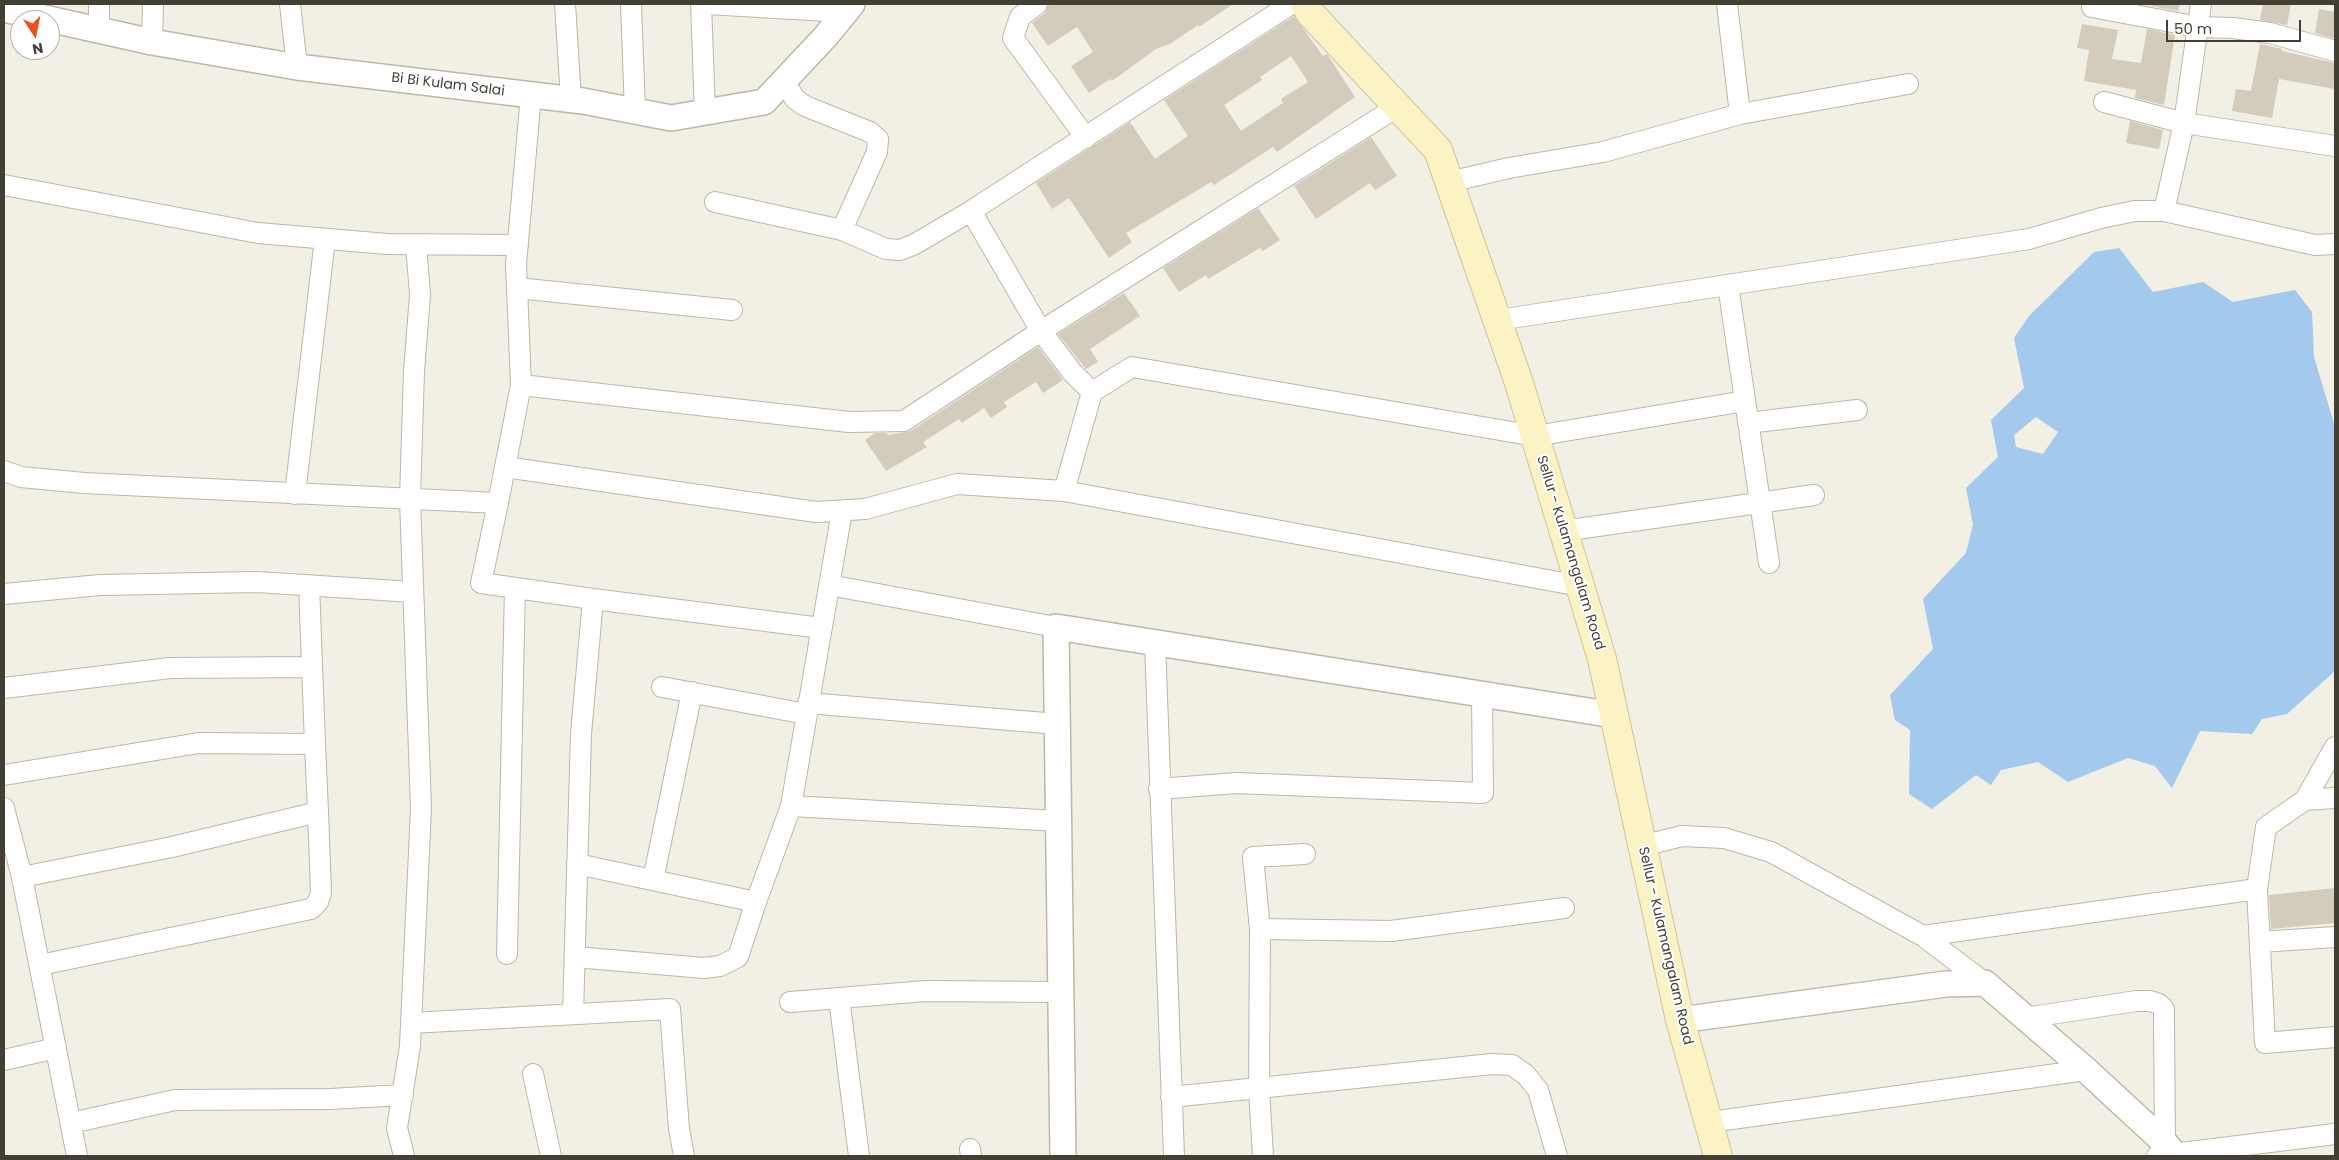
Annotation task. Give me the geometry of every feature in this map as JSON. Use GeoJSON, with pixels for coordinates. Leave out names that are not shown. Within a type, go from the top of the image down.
{"type":"FeatureCollection","features":[{"type":"Feature","properties":{"kind":"main road","name":"Sellur - Kulamangalam Road"},"geometry":{"type":"LineString","coordinates":[[1308,6],[1397,107],[1438,150],[1498,320],[1602,659],[1680,1020],[1718,1156]]}},
{"type":"Feature","properties":{"kind":"street"},"geometry":{"type":"LineString","coordinates":[[99,4],[99,30]]}},
{"type":"Feature","properties":{"kind":"street"},"geometry":{"type":"LineString","coordinates":[[152,42],[153,4]]}},
{"type":"Feature","properties":{"kind":"street"},"geometry":{"type":"LineString","coordinates":[[290,4],[297,67]]}},
{"type":"Feature","properties":{"kind":"street"},"geometry":{"type":"LineString","coordinates":[[565,4],[571,100]]}},
{"type":"Feature","properties":{"kind":"street"},"geometry":{"type":"LineString","coordinates":[[631,4],[635,111]]}},
{"type":"Feature","properties":{"kind":"street"},"geometry":{"type":"LineString","coordinates":[[701,4],[705,112]]}},
{"type":"Feature","properties":{"kind":"street"},"geometry":{"type":"LineString","coordinates":[[707,4],[848,8]]}},
{"type":"Feature","properties":{"kind":"street"},"geometry":{"type":"LineString","coordinates":[[1037,4],[1020,17],[1013,38],[1086,138]]}},
{"type":"Feature","properties":{"kind":"street"},"geometry":{"type":"LineString","coordinates":[[1727,4],[1740,114]]}},
{"type":"Feature","properties":{"kind":"street"},"geometry":{"type":"LineString","coordinates":[[2164,211],[2184,123],[2201,4]]}},
{"type":"Feature","properties":{"kind":"street"},"geometry":{"type":"LineString","coordinates":[[715,202],[842,230],[886,249],[900,250],[915,244],[971,211],[1086,138],[1308,6]]}},
{"type":"Feature","properties":{"kind":"street"},"geometry":{"type":"LineString","coordinates":[[2092,7],[2198,26],[2233,28],[2270,34],[2335,51]]}},
{"type":"Feature","properties":{"kind":"street","name":"Bi Bi Kulam Salai"},"geometry":{"type":"LineString","coordinates":[[4,9],[152,42],[297,67],[571,100],[671,118],[764,102],[826,36],[848,8]]}},
{"type":"Feature","properties":{"kind":"street"},"geometry":{"type":"LineString","coordinates":[[784,81],[795,99],[805,106],[870,132],[878,139],[877,152],[842,230]]}},
{"type":"Feature","properties":{"kind":"street"},"geometry":{"type":"LineString","coordinates":[[1449,182],[1509,168],[1603,152],[1740,114],[1908,84]]}},
{"type":"Feature","properties":{"kind":"street"},"geometry":{"type":"LineString","coordinates":[[532,95],[518,245],[517,288],[521,385],[481,583],[822,628]]}},
{"type":"Feature","properties":{"kind":"street"},"geometry":{"type":"LineString","coordinates":[[2104,102],[2184,123],[2335,146]]}},
{"type":"Feature","properties":{"kind":"street"},"geometry":{"type":"LineString","coordinates":[[521,385],[849,422],[904,421],[1041,331],[1397,107]]}},
{"type":"Feature","properties":{"kind":"street"},"geometry":{"type":"LineString","coordinates":[[4,185],[258,233],[416,244],[518,245]]}},
{"type":"Feature","properties":{"kind":"street"},"geometry":{"type":"LineString","coordinates":[[971,211],[1041,331],[1072,372],[1092,392]]}},
{"type":"Feature","properties":{"kind":"street"},"geometry":{"type":"LineString","coordinates":[[1498,320],[2029,239],[2101,218],[2135,211],[2164,211],[2315,245],[2335,244]]}},
{"type":"Feature","properties":{"kind":"street"},"geometry":{"type":"LineString","coordinates":[[295,494],[325,238]]}},
{"type":"Feature","properties":{"kind":"street"},"geometry":{"type":"LineString","coordinates":[[404,1156],[397,1128],[403,1095],[411,1023],[421,808],[410,499],[414,370],[420,295],[416,244]]}},
{"type":"Feature","properties":{"kind":"street"},"geometry":{"type":"LineString","coordinates":[[1728,285],[1769,563]]}},
{"type":"Feature","properties":{"kind":"street"},"geometry":{"type":"LineString","coordinates":[[517,288],[732,310]]}},
{"type":"Feature","properties":{"kind":"street"},"geometry":{"type":"LineString","coordinates":[[1064,491],[1092,392],[1132,367],[1535,436],[1745,401]]}},
{"type":"Feature","properties":{"kind":"street"},"geometry":{"type":"LineString","coordinates":[[1748,423],[1773,422],[1857,410]]}},
{"type":"Feature","properties":{"kind":"street"},"geometry":{"type":"LineString","coordinates":[[505,467],[816,512],[866,509],[957,484],[1064,491],[1580,586]]}},
{"type":"Feature","properties":{"kind":"street"},"geometry":{"type":"LineString","coordinates":[[4,471],[21,477],[84,484],[498,503]]}},
{"type":"Feature","properties":{"kind":"street"},"geometry":{"type":"LineString","coordinates":[[1563,531],[1814,495]]}},
{"type":"Feature","properties":{"kind":"street"},"geometry":{"type":"LineString","coordinates":[[575,957],[704,968],[720,966],[738,957],[791,806],[842,511]]}},
{"type":"Feature","properties":{"kind":"street"},"geometry":{"type":"LineString","coordinates":[[4,594],[100,585],[257,582],[413,592]]}},
{"type":"Feature","properties":{"kind":"street"},"geometry":{"type":"LineString","coordinates":[[40,965],[312,908],[318,902],[321,893],[309,585]]}},
{"type":"Feature","properties":{"kind":"street"},"geometry":{"type":"LineString","coordinates":[[829,585],[1056,627],[1614,715]]}},
{"type":"Feature","properties":{"kind":"street"},"geometry":{"type":"LineString","coordinates":[[507,954],[515,588]]}},
{"type":"Feature","properties":{"kind":"street"},"geometry":{"type":"LineString","coordinates":[[573,1014],[581,734],[593,599]]}},
{"type":"Feature","properties":{"kind":"street"},"geometry":{"type":"LineString","coordinates":[[1056,627],[1063,1156]]}},
{"type":"Feature","properties":{"kind":"street"},"geometry":{"type":"LineString","coordinates":[[1154,643],[1174,1156]]}},
{"type":"Feature","properties":{"kind":"street"},"geometry":{"type":"LineString","coordinates":[[4,688],[170,668],[312,667]]}},
{"type":"Feature","properties":{"kind":"street"},"geometry":{"type":"LineString","coordinates":[[662,687],[807,708],[1057,724]]}},
{"type":"Feature","properties":{"kind":"street"},"geometry":{"type":"LineString","coordinates":[[653,880],[692,692]]}},
{"type":"Feature","properties":{"kind":"street"},"geometry":{"type":"LineString","coordinates":[[1159,789],[1236,783],[1483,793],[1482,694]]}},
{"type":"Feature","properties":{"kind":"street"},"geometry":{"type":"LineString","coordinates":[[4,775],[199,743],[316,744]]}},
{"type":"Feature","properties":{"kind":"street"},"geometry":{"type":"LineString","coordinates":[[2335,746],[2305,800],[2266,827],[2257,889],[2264,1043],[2335,1037]]}},
{"type":"Feature","properties":{"kind":"street"},"geometry":{"type":"LineString","coordinates":[[2305,800],[2335,798]]}},
{"type":"Feature","properties":{"kind":"street"},"geometry":{"type":"LineString","coordinates":[[791,806],[1058,821]]}},
{"type":"Feature","properties":{"kind":"street"},"geometry":{"type":"LineString","coordinates":[[4,808],[22,877],[77,1156]]}},
{"type":"Feature","properties":{"kind":"street"},"geometry":{"type":"LineString","coordinates":[[22,877],[172,846],[318,812]]}},
{"type":"Feature","properties":{"kind":"street"},"geometry":{"type":"LineString","coordinates":[[1642,846],[1682,836],[1724,838],[1771,852],[1923,936],[1985,984],[2086,1070],[2168,1152]]}},
{"type":"Feature","properties":{"kind":"street"},"geometry":{"type":"LineString","coordinates":[[1263,1156],[1259,1089],[1260,929],[1253,857],[1305,854]]}},
{"type":"Feature","properties":{"kind":"street"},"geometry":{"type":"LineString","coordinates":[[577,864],[756,902]]}},
{"type":"Feature","properties":{"kind":"street"},"geometry":{"type":"LineString","coordinates":[[1923,936],[2257,889]]}},
{"type":"Feature","properties":{"kind":"street"},"geometry":{"type":"LineString","coordinates":[[1260,929],[1391,931],[1564,908]]}},
{"type":"Feature","properties":{"kind":"street"},"geometry":{"type":"LineString","coordinates":[[2260,942],[2335,937]]}},
{"type":"Feature","properties":{"kind":"street"},"geometry":{"type":"LineString","coordinates":[[1680,1020],[1946,984],[1985,984]]}},
{"type":"Feature","properties":{"kind":"street"},"geometry":{"type":"LineString","coordinates":[[790,1002],[926,991],[1061,992]]}},
{"type":"Feature","properties":{"kind":"street"},"geometry":{"type":"LineString","coordinates":[[839,998],[859,1156]]}},
{"type":"Feature","properties":{"kind":"street"},"geometry":{"type":"LineString","coordinates":[[2025,1018],[2136,1001],[2150,1001],[2159,1004],[2164,1009],[2168,1152]]}},
{"type":"Feature","properties":{"kind":"street"},"geometry":{"type":"LineString","coordinates":[[411,1023],[670,1009],[679,1129],[684,1156]]}},
{"type":"Feature","properties":{"kind":"street"},"geometry":{"type":"LineString","coordinates":[[4,1060],[56,1048]]}},
{"type":"Feature","properties":{"kind":"street"},"geometry":{"type":"LineString","coordinates":[[1171,1097],[1492,1064],[1512,1065],[1526,1075],[1538,1090],[1557,1156]]}},
{"type":"Feature","properties":{"kind":"street"},"geometry":{"type":"LineString","coordinates":[[1710,1122],[2086,1070]]}},
{"type":"Feature","properties":{"kind":"street"},"geometry":{"type":"LineString","coordinates":[[533,1074],[550,1156]]}},
{"type":"Feature","properties":{"kind":"street"},"geometry":{"type":"LineString","coordinates":[[71,1123],[175,1100],[330,1099],[403,1095]]}},
{"type":"Feature","properties":{"kind":"street"},"geometry":{"type":"LineString","coordinates":[[2168,1152],[2335,1134]]}},
{"type":"Feature","properties":{"kind":"water"},"geometry":{"type":"Polygon","coordinates":[[[2119,248],[2153,292],[2203,282],[2233,302],[2295,290],[2312,312],[2314,357],[2335,427],[2335,671],[2287,714],[2262,719],[2252,734],[2200,731],[2172,788],[2155,766],[2128,758],[2068,782],[2038,762],[2001,770],[1991,785],[1976,775],[1932,809],[1909,794],[1910,730],[1895,720],[1890,695],[1933,649],[1923,599],[1966,553],[1973,525],[1966,488],[1998,457],[1991,420],[2024,388],[2014,338],[2029,316],[2094,252],[2119,248]],[[2036,417],[2014,435],[2016,447],[2043,454],[2058,432],[2036,417]]]}},
{"type":"Feature","properties":{"kind":"building"},"geometry":{"type":"Polygon","coordinates":[[[1049,4],[1233,4],[1170,44],[1156,49],[1112,81],[1110,79],[1089,93],[1071,66],[1093,52],[1077,27],[1048,46],[1032,23],[1045,13],[1049,4]]]}},
{"type":"Feature","properties":{"kind":"building"},"geometry":{"type":"Polygon","coordinates":[[[2152,4],[2180,4],[2178,11],[2151,6],[2152,4]]]}},
{"type":"Feature","properties":{"kind":"building"},"geometry":{"type":"Polygon","coordinates":[[[2263,4],[2291,4],[2287,25],[2260,20],[2263,4]]]}},
{"type":"Feature","properties":{"kind":"building"},"geometry":{"type":"Polygon","coordinates":[[[2319,9],[2335,12],[2335,39],[2315,33],[2319,9]]]}},
{"type":"Feature","properties":{"kind":"building"},"geometry":{"type":"Polygon","coordinates":[[[1294,16],[1323,56],[1327,54],[1355,97],[1277,152],[1273,147],[1214,185],[1211,182],[1126,233],[1132,242],[1109,258],[1069,198],[1052,209],[1036,183],[1130,122],[1155,159],[1188,136],[1164,100],[1294,16]],[[1291,56],[1260,77],[1262,80],[1224,105],[1241,131],[1283,103],[1281,99],[1308,82],[1291,56]]]}},
{"type":"Feature","properties":{"kind":"building"},"geometry":{"type":"Polygon","coordinates":[[[2082,24],[2118,30],[2112,59],[2141,63],[2147,29],[2175,35],[2164,105],[2135,98],[2136,90],[2084,81],[2089,50],[2077,48],[2082,24]]]}},
{"type":"Feature","properties":{"kind":"building"},"geometry":{"type":"Polygon","coordinates":[[[2260,44],[2335,63],[2335,89],[2279,79],[2272,118],[2232,111],[2236,89],[2251,91],[2260,44]]]}},
{"type":"Feature","properties":{"kind":"building"},"geometry":{"type":"Polygon","coordinates":[[[2130,121],[2163,130],[2159,149],[2126,143],[2130,121]]]}},
{"type":"Feature","properties":{"kind":"building"},"geometry":{"type":"Polygon","coordinates":[[[1371,137],[1397,176],[1375,190],[1370,183],[1316,219],[1294,186],[1371,137]]]}},
{"type":"Feature","properties":{"kind":"building"},"geometry":{"type":"Polygon","coordinates":[[[1258,208],[1280,240],[1263,251],[1260,248],[1208,279],[1206,275],[1179,292],[1163,268],[1258,208]]]}},
{"type":"Feature","properties":{"kind":"building"},"geometry":{"type":"Polygon","coordinates":[[[1124,293],[1140,316],[1090,349],[1098,362],[1086,369],[1058,334],[1124,293]]]}},
{"type":"Feature","properties":{"kind":"building"},"geometry":{"type":"Polygon","coordinates":[[[1038,347],[1063,380],[1043,393],[1036,382],[1004,402],[1007,407],[991,418],[984,408],[962,423],[959,419],[923,442],[927,447],[886,471],[865,440],[875,433],[886,433],[888,435],[911,431],[1038,347]]]}},
{"type":"Feature","properties":{"kind":"building"},"geometry":{"type":"Polygon","coordinates":[[[2335,888],[2335,923],[2271,929],[2269,895],[2335,888]]]}}]}
